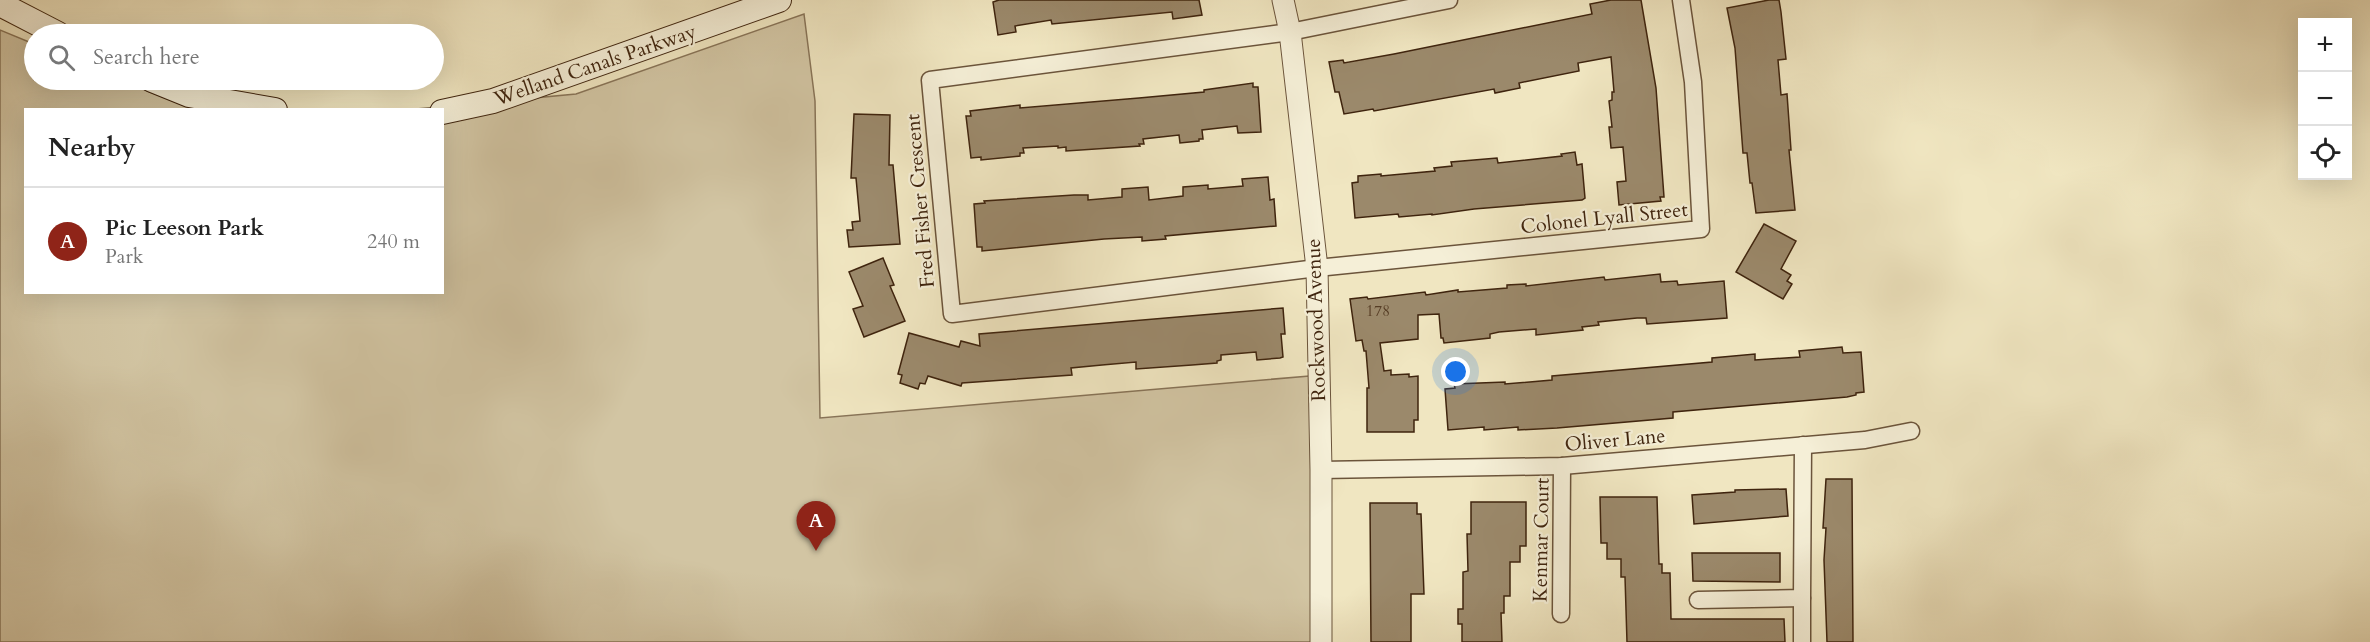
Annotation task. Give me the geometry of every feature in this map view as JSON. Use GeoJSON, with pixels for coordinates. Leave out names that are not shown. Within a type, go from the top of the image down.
{"type":"FeatureCollection","features":[{"type":"Feature","properties":{"kind":"main road","name":"Welland Canals Parkway"},"geometry":{"type":"LineString","coordinates":[[444,112],[493,101],[779,0]]}},
{"type":"Feature","properties":{"kind":"main road"},"geometry":{"type":"LineString","coordinates":[[0,4],[39,24]]}},
{"type":"Feature","properties":{"kind":"main road"},"geometry":{"type":"LineString","coordinates":[[178,90],[264,108]]}},
{"type":"Feature","properties":{"kind":"street","name":"Rockwood Avenue"},"geometry":{"type":"LineString","coordinates":[[1283,0],[1290,32],[1317,268],[1321,470],[1321,642]]}},
{"type":"Feature","properties":{"kind":"street"},"geometry":{"type":"LineString","coordinates":[[1290,32],[1449,0]]}},
{"type":"Feature","properties":{"kind":"street","name":"Colonel Lyall Street"},"geometry":{"type":"LineString","coordinates":[[1317,268],[1701,229],[1693,82],[1681,0]]}},
{"type":"Feature","properties":{"kind":"street","name":"Fred Fisher Crescent"},"geometry":{"type":"LineString","coordinates":[[1290,32],[930,80],[952,314],[1317,268]]}},
{"type":"Feature","properties":{"kind":"street","name":"Oliver Lane"},"geometry":{"type":"LineString","coordinates":[[1321,470],[1562,466],[1866,440],[1911,431]]}},
{"type":"Feature","properties":{"kind":"street"},"geometry":{"type":"LineString","coordinates":[[1802,642],[1803,445]]}},
{"type":"Feature","properties":{"kind":"street","name":"Kenmar Court"},"geometry":{"type":"LineString","coordinates":[[1561,614],[1562,466]]}},
{"type":"Feature","properties":{"kind":"street"},"geometry":{"type":"LineString","coordinates":[[1698,600],[1802,598]]}},
{"type":"Feature","properties":{"kind":"shaded area"},"geometry":{"type":"Polygon","coordinates":[[[804,14],[815,101],[820,418],[1321,375],[1329,642],[0,642],[0,30],[24,40],[24,90],[145,90],[190,108],[24,108],[24,294],[444,294],[444,108],[427,108],[576,94],[804,14]]]}},
{"type":"Feature","properties":{"kind":"building"},"geometry":{"type":"Polygon","coordinates":[[[999,0],[1199,0],[1202,15],[1173,19],[1172,12],[1052,24],[1051,20],[1015,26],[1016,32],[998,35],[993,2],[999,0]]]}},
{"type":"Feature","properties":{"kind":"building"},"geometry":{"type":"Polygon","coordinates":[[[1611,0],[1641,0],[1656,88],[1664,197],[1660,197],[1661,201],[1619,205],[1617,182],[1626,181],[1623,147],[1611,148],[1609,127],[1612,127],[1609,101],[1612,100],[1612,92],[1614,92],[1611,57],[1578,63],[1579,71],[1519,83],[1520,88],[1495,93],[1494,89],[1374,111],[1373,109],[1344,114],[1339,92],[1335,92],[1329,62],[1343,60],[1344,63],[1394,54],[1592,14],[1590,4],[1611,0]]]}},
{"type":"Feature","properties":{"kind":"building"},"geometry":{"type":"Polygon","coordinates":[[[1779,0],[1781,12],[1786,59],[1778,60],[1781,95],[1787,94],[1791,150],[1789,150],[1795,210],[1756,213],[1747,153],[1743,153],[1735,48],[1727,8],[1779,0]]]}},
{"type":"Feature","properties":{"kind":"building"},"geometry":{"type":"Polygon","coordinates":[[[1253,83],[1253,87],[1258,87],[1261,132],[1238,133],[1237,126],[1202,130],[1203,139],[1199,141],[1180,143],[1179,135],[1143,139],[1144,144],[1139,144],[1140,146],[1066,151],[1066,147],[1058,148],[1058,146],[1023,148],[1024,153],[1020,153],[1020,156],[981,160],[981,157],[971,158],[966,116],[971,116],[970,111],[1020,105],[1020,108],[1204,92],[1204,90],[1253,83]]]}},
{"type":"Feature","properties":{"kind":"building"},"geometry":{"type":"Polygon","coordinates":[[[854,114],[890,115],[889,165],[893,165],[900,244],[849,247],[847,230],[853,230],[852,222],[860,221],[856,178],[851,178],[854,114]]]}},
{"type":"Feature","properties":{"kind":"building"},"geometry":{"type":"Polygon","coordinates":[[[1575,152],[1577,165],[1582,164],[1585,198],[1582,200],[1432,215],[1399,217],[1398,214],[1355,218],[1352,183],[1358,182],[1358,176],[1435,171],[1434,168],[1452,166],[1451,162],[1497,158],[1498,163],[1562,156],[1561,154],[1575,152]]]}},
{"type":"Feature","properties":{"kind":"building"},"geometry":{"type":"Polygon","coordinates":[[[1268,177],[1270,200],[1274,199],[1276,226],[1165,236],[1166,239],[1142,241],[1142,237],[1104,239],[982,251],[982,247],[977,247],[974,204],[985,203],[984,201],[1074,195],[1088,195],[1088,200],[1122,197],[1122,189],[1148,187],[1149,200],[1183,196],[1183,187],[1208,185],[1208,189],[1243,186],[1242,179],[1268,177]]]}},
{"type":"Feature","properties":{"kind":"building"},"geometry":{"type":"Polygon","coordinates":[[[1764,224],[1796,241],[1781,269],[1791,275],[1787,281],[1792,284],[1783,299],[1736,272],[1764,224]]]}},
{"type":"Feature","properties":{"kind":"building"},"geometry":{"type":"Polygon","coordinates":[[[883,258],[894,285],[890,286],[905,321],[864,337],[853,309],[863,306],[849,272],[883,258]]]}},
{"type":"Feature","properties":{"kind":"building"},"geometry":{"type":"Polygon","coordinates":[[[1660,274],[1661,282],[1677,281],[1678,285],[1724,281],[1727,318],[1647,324],[1646,318],[1637,318],[1598,322],[1599,325],[1582,327],[1583,330],[1536,335],[1536,329],[1499,332],[1490,334],[1490,338],[1444,343],[1441,338],[1439,314],[1418,315],[1418,339],[1380,343],[1384,371],[1391,370],[1391,375],[1418,376],[1418,420],[1414,420],[1414,432],[1367,432],[1367,388],[1369,388],[1366,351],[1364,351],[1362,340],[1356,341],[1350,299],[1425,292],[1426,295],[1458,290],[1458,292],[1507,288],[1507,285],[1526,284],[1526,286],[1604,277],[1605,280],[1660,274]]]}},
{"type":"Feature","properties":{"kind":"building"},"geometry":{"type":"Polygon","coordinates":[[[1283,308],[1285,334],[1281,334],[1283,357],[1280,358],[1257,360],[1256,352],[1221,355],[1221,360],[1217,363],[1136,369],[1136,362],[1071,368],[1072,375],[962,383],[961,386],[928,376],[925,384],[920,383],[918,389],[900,383],[902,375],[898,374],[909,333],[959,347],[961,341],[980,346],[979,334],[1283,308]]]}},
{"type":"Feature","properties":{"kind":"building"},"geometry":{"type":"Polygon","coordinates":[[[1842,347],[1843,353],[1861,352],[1864,392],[1847,397],[1673,412],[1673,418],[1557,428],[1518,430],[1518,427],[1484,430],[1484,427],[1448,430],[1445,389],[1455,388],[1454,384],[1505,382],[1505,384],[1552,380],[1552,376],[1712,362],[1712,358],[1755,354],[1755,360],[1800,357],[1799,351],[1842,347]]]}},
{"type":"Feature","properties":{"kind":"building"},"geometry":{"type":"Polygon","coordinates":[[[1826,479],[1852,479],[1853,642],[1827,642],[1824,560],[1826,528],[1823,528],[1826,479]]]}},
{"type":"Feature","properties":{"kind":"building"},"geometry":{"type":"Polygon","coordinates":[[[1786,489],[1788,516],[1694,524],[1692,495],[1735,492],[1735,490],[1786,489]]]}},
{"type":"Feature","properties":{"kind":"building"},"geometry":{"type":"Polygon","coordinates":[[[1600,497],[1657,497],[1659,564],[1662,564],[1662,573],[1670,573],[1671,619],[1784,619],[1785,642],[1627,642],[1625,577],[1621,577],[1621,559],[1607,559],[1607,543],[1601,543],[1600,497]]]}},
{"type":"Feature","properties":{"kind":"building"},"geometry":{"type":"Polygon","coordinates":[[[1471,502],[1526,502],[1526,546],[1520,546],[1520,562],[1510,562],[1510,596],[1504,596],[1504,613],[1501,613],[1502,642],[1462,642],[1462,624],[1458,624],[1458,609],[1463,609],[1463,572],[1468,571],[1467,534],[1471,534],[1471,502]]]}},
{"type":"Feature","properties":{"kind":"building"},"geometry":{"type":"Polygon","coordinates":[[[1370,503],[1417,503],[1417,514],[1421,514],[1424,594],[1411,594],[1411,642],[1371,642],[1370,503]]]}},
{"type":"Feature","properties":{"kind":"building"},"geometry":{"type":"Polygon","coordinates":[[[1692,553],[1780,553],[1780,582],[1693,581],[1692,553]]]}},
{"type":"Feature","properties":{"kind":"place","name":"Pic Leeson Park"},"geometry":{"type":"Point","coordinates":[816,551]}}]}
